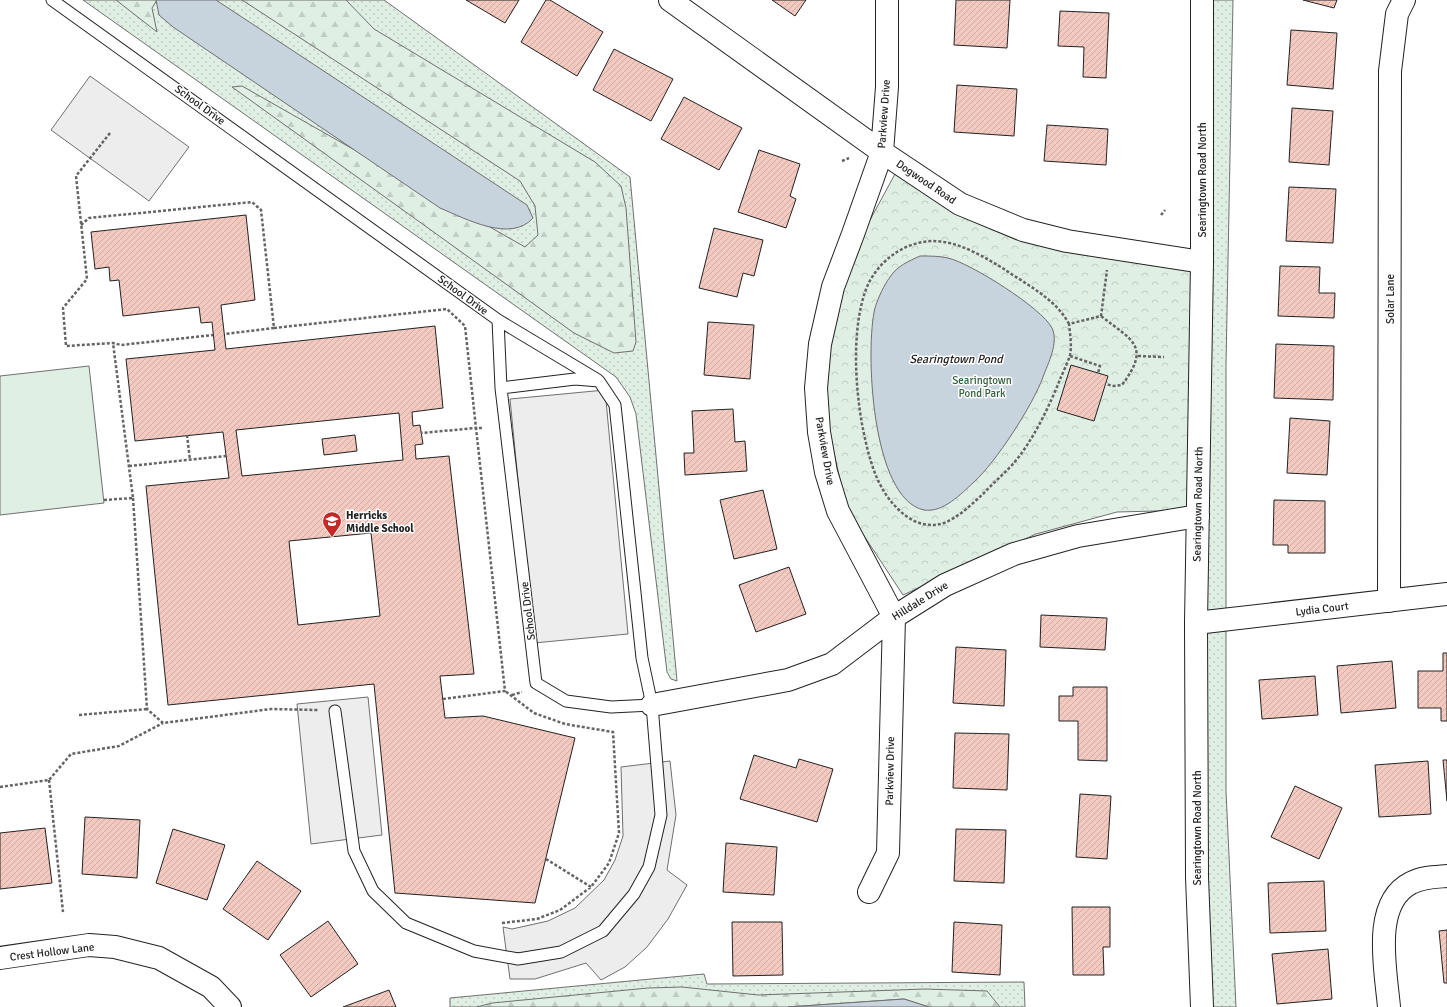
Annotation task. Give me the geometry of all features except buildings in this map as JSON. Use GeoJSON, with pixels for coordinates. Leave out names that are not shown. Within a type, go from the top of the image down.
{"type":"FeatureCollection","features":[{"type":"Feature","properties":{"kind":"street","name":"Dogwood Road"},"geometry":{"type":"LineString","coordinates":[[670,0],[882,152],[960,204],[1022,230],[1067,241],[1202,262]]}},
{"type":"Feature","properties":{"kind":"street","name":"Parkview Drive"},"geometry":{"type":"LineString","coordinates":[[869,892],[888,853],[894,617],[838,511],[826,472],[819,432],[816,388],[820,344],[833,287],[854,234],[882,152],[887,87],[887,0]]}},
{"type":"Feature","properties":{"kind":"street","name":"Searingtown Road North"},"geometry":{"type":"LineString","coordinates":[[1202,0],[1202,262],[1196,623],[1198,877],[1202,1007]]}},
{"type":"Feature","properties":{"kind":"street","name":"Solar Lane"},"geometry":{"type":"LineString","coordinates":[[1389,600],[1390,71],[1397,14],[1404,0]]}},
{"type":"Feature","properties":{"kind":"street","name":"Hilldale Drive"},"geometry":{"type":"LineString","coordinates":[[652,705],[788,680],[832,664],[894,617],[945,585],[1014,554],[1078,536],[1198,516]]}},
{"type":"Feature","properties":{"kind":"street","name":"Lydia Court"},"geometry":{"type":"LineString","coordinates":[[1196,623],[1447,594]]}},
{"type":"Feature","properties":{"kind":"street"},"geometry":{"type":"LineString","coordinates":[[1389,1007],[1384,947],[1386,919],[1395,895],[1411,883],[1424,878],[1447,876]]}},
{"type":"Feature","properties":{"kind":"street","name":"Crest Hollow Lane"},"geometry":{"type":"LineString","coordinates":[[0,958],[89,945],[115,947],[159,958],[211,987],[230,1007]]}},
{"type":"Feature","properties":{"kind":"lane","name":"School Drive"},"geometry":{"type":"LineString","coordinates":[[52,0],[498,320],[501,388],[536,684],[566,702],[611,707],[652,705]]}},
{"type":"Feature","properties":{"kind":"lane"},"geometry":{"type":"LineString","coordinates":[[335,710],[354,851],[373,891],[406,923],[474,951],[518,959],[561,952],[603,931],[634,894],[649,867],[661,815],[652,705],[642,658],[615,406],[599,381],[498,320]]}},
{"type":"Feature","properties":{"kind":"lane"},"geometry":{"type":"LineString","coordinates":[[501,388],[574,379],[599,381]]}},
{"type":"Feature","properties":{"kind":"path"},"geometry":{"type":"LineString","coordinates":[[110,133],[76,176],[87,279],[63,308],[66,346],[113,343],[121,345],[213,335]]}},
{"type":"Feature","properties":{"kind":"path"},"geometry":{"type":"LineString","coordinates":[[81,226],[89,218],[252,202],[260,210],[274,328]]}},
{"type":"Feature","properties":{"kind":"path"},"geometry":{"type":"LineString","coordinates":[[1161,215],[1165,210]]}},
{"type":"Feature","properties":{"kind":"path"},"geometry":{"type":"LineString","coordinates":[[944,242],[987,258],[1053,303],[1063,313],[1069,324],[1071,338],[1070,356],[1050,405],[1013,464],[959,515],[942,523],[926,524],[913,522],[888,499],[868,452],[857,396],[856,337],[865,292],[875,272],[896,251],[917,243],[944,242]]}},
{"type":"Feature","properties":{"kind":"path"},"geometry":{"type":"LineString","coordinates":[[1101,316],[1110,248]]}},
{"type":"Feature","properties":{"kind":"path"},"geometry":{"type":"LineString","coordinates":[[225,334],[447,309],[465,326],[505,692]]}},
{"type":"Feature","properties":{"kind":"path"},"geometry":{"type":"LineString","coordinates":[[1069,324],[1101,316]]}},
{"type":"Feature","properties":{"kind":"path"},"geometry":{"type":"LineString","coordinates":[[1101,316],[1135,343],[1138,356],[1134,370],[1122,385],[1114,386],[1105,384]]}},
{"type":"Feature","properties":{"kind":"path"},"geometry":{"type":"LineString","coordinates":[[113,343],[133,498],[147,709],[163,723]]}},
{"type":"Feature","properties":{"kind":"path"},"geometry":{"type":"LineString","coordinates":[[1070,356],[1100,366],[1098,373]]}},
{"type":"Feature","properties":{"kind":"path"},"geometry":{"type":"LineString","coordinates":[[1138,356],[1164,357]]}},
{"type":"Feature","properties":{"kind":"path"},"geometry":{"type":"LineString","coordinates":[[421,433],[482,428]]}},
{"type":"Feature","properties":{"kind":"path"},"geometry":{"type":"LineString","coordinates":[[187,435],[190,460]]}},
{"type":"Feature","properties":{"kind":"path"},"geometry":{"type":"LineString","coordinates":[[129,466],[226,456]]}},
{"type":"Feature","properties":{"kind":"path"},"geometry":{"type":"LineString","coordinates":[[104,500],[133,498]]}},
{"type":"Feature","properties":{"kind":"path"},"geometry":{"type":"LineString","coordinates":[[443,699],[505,692],[534,713],[565,724],[613,732],[619,833],[609,863],[591,886],[560,910],[537,919],[502,923]]}},
{"type":"Feature","properties":{"kind":"path"},"geometry":{"type":"LineString","coordinates":[[511,696],[524,692]]}},
{"type":"Feature","properties":{"kind":"path"},"geometry":{"type":"LineString","coordinates":[[79,715],[147,709]]}},
{"type":"Feature","properties":{"kind":"path"},"geometry":{"type":"LineString","coordinates":[[0,787],[49,780],[71,754],[119,746],[163,723],[271,709],[335,710]]}},
{"type":"Feature","properties":{"kind":"path"},"geometry":{"type":"LineString","coordinates":[[49,780],[62,912]]}},
{"type":"Feature","properties":{"kind":"path"},"geometry":{"type":"LineString","coordinates":[[546,859],[591,886]]}},
{"type":"Feature","properties":{"kind":"green space"},"geometry":{"type":"Polygon","coordinates":[[[83,0],[384,0],[630,177],[677,681],[671,679],[667,672],[636,414],[630,397],[616,377],[83,0]]]}},
{"type":"Feature","properties":{"kind":"green space"},"geometry":{"type":"Polygon","coordinates":[[[116,0],[157,0],[152,8],[157,32],[116,0]]]}},
{"type":"Feature","properties":{"kind":"green space"},"geometry":{"type":"Polygon","coordinates":[[[242,0],[346,0],[374,29],[595,162],[621,186],[626,208],[636,342],[633,351],[614,353],[574,333],[232,87],[242,86],[525,247],[538,235],[535,206],[520,181],[242,0]]]}},
{"type":"Feature","properties":{"kind":"green space"},"geometry":{"type":"Polygon","coordinates":[[[1199,0],[1233,0],[1226,365],[1226,791],[1236,1007],[1200,1007],[1199,0]]]}},
{"type":"Feature","properties":{"kind":"green space","name":"Searingtown Pond Park"},"geometry":{"type":"Polygon","coordinates":[[[895,174],[944,206],[1016,234],[1199,263],[1196,510],[1117,512],[1036,534],[903,595],[847,510],[826,418],[825,350],[839,292],[863,233],[895,174]]]}},
{"type":"Feature","properties":{"kind":"green space"},"geometry":{"type":"Polygon","coordinates":[[[89,366],[104,503],[0,515],[0,376],[89,366]]]}},
{"type":"Feature","properties":{"kind":"green space"},"geometry":{"type":"Polygon","coordinates":[[[704,974],[707,984],[1024,982],[1025,1007],[450,1007],[450,998],[704,974]]]}},
{"type":"Feature","properties":{"kind":"green space"},"geometry":{"type":"Polygon","coordinates":[[[682,987],[758,995],[925,989],[987,991],[1000,1007],[929,1007],[904,999],[788,1007],[477,1007],[492,1003],[648,988],[682,987]]]}},
{"type":"Feature","properties":{"kind":"shaded area"},"geometry":{"type":"Polygon","coordinates":[[[90,76],[189,147],[149,201],[51,130],[90,76]]]}},
{"type":"Feature","properties":{"kind":"shaded area"},"geometry":{"type":"Polygon","coordinates":[[[605,390],[628,634],[534,643],[510,399],[605,390]]]}},
{"type":"Feature","properties":{"kind":"shaded area"},"geometry":{"type":"Polygon","coordinates":[[[368,697],[382,835],[311,844],[297,704],[368,697]]]}},
{"type":"Feature","properties":{"kind":"shaded area"},"geometry":{"type":"Polygon","coordinates":[[[670,761],[676,815],[667,870],[687,885],[668,919],[647,947],[625,967],[601,980],[586,963],[535,979],[510,979],[503,927],[512,929],[548,921],[575,908],[604,880],[615,860],[623,836],[621,767],[670,761]]]}},
{"type":"Feature","properties":{"kind":"water"},"geometry":{"type":"Polygon","coordinates":[[[156,0],[216,0],[527,205],[533,218],[524,225],[513,229],[501,229],[475,223],[440,208],[173,27],[159,15],[156,0]]]}},
{"type":"Feature","properties":{"kind":"water","name":"Searingtown Pond"},"geometry":{"type":"Polygon","coordinates":[[[920,256],[945,257],[972,268],[988,277],[1035,309],[1046,319],[1054,334],[1054,346],[1038,389],[1023,417],[1003,447],[983,473],[963,492],[945,506],[931,510],[924,510],[906,500],[893,479],[883,452],[876,420],[872,387],[872,328],[876,304],[883,288],[893,273],[904,264],[920,256]]]}},
{"type":"Feature","properties":{"kind":"water"},"geometry":{"type":"Polygon","coordinates":[[[904,999],[929,1007],[788,1007],[904,999]]]}},
{"type":"Feature","properties":{"kind":"place","name":"Herricks Middle School"},"geometry":{"type":"Point","coordinates":[332,538]}}]}
